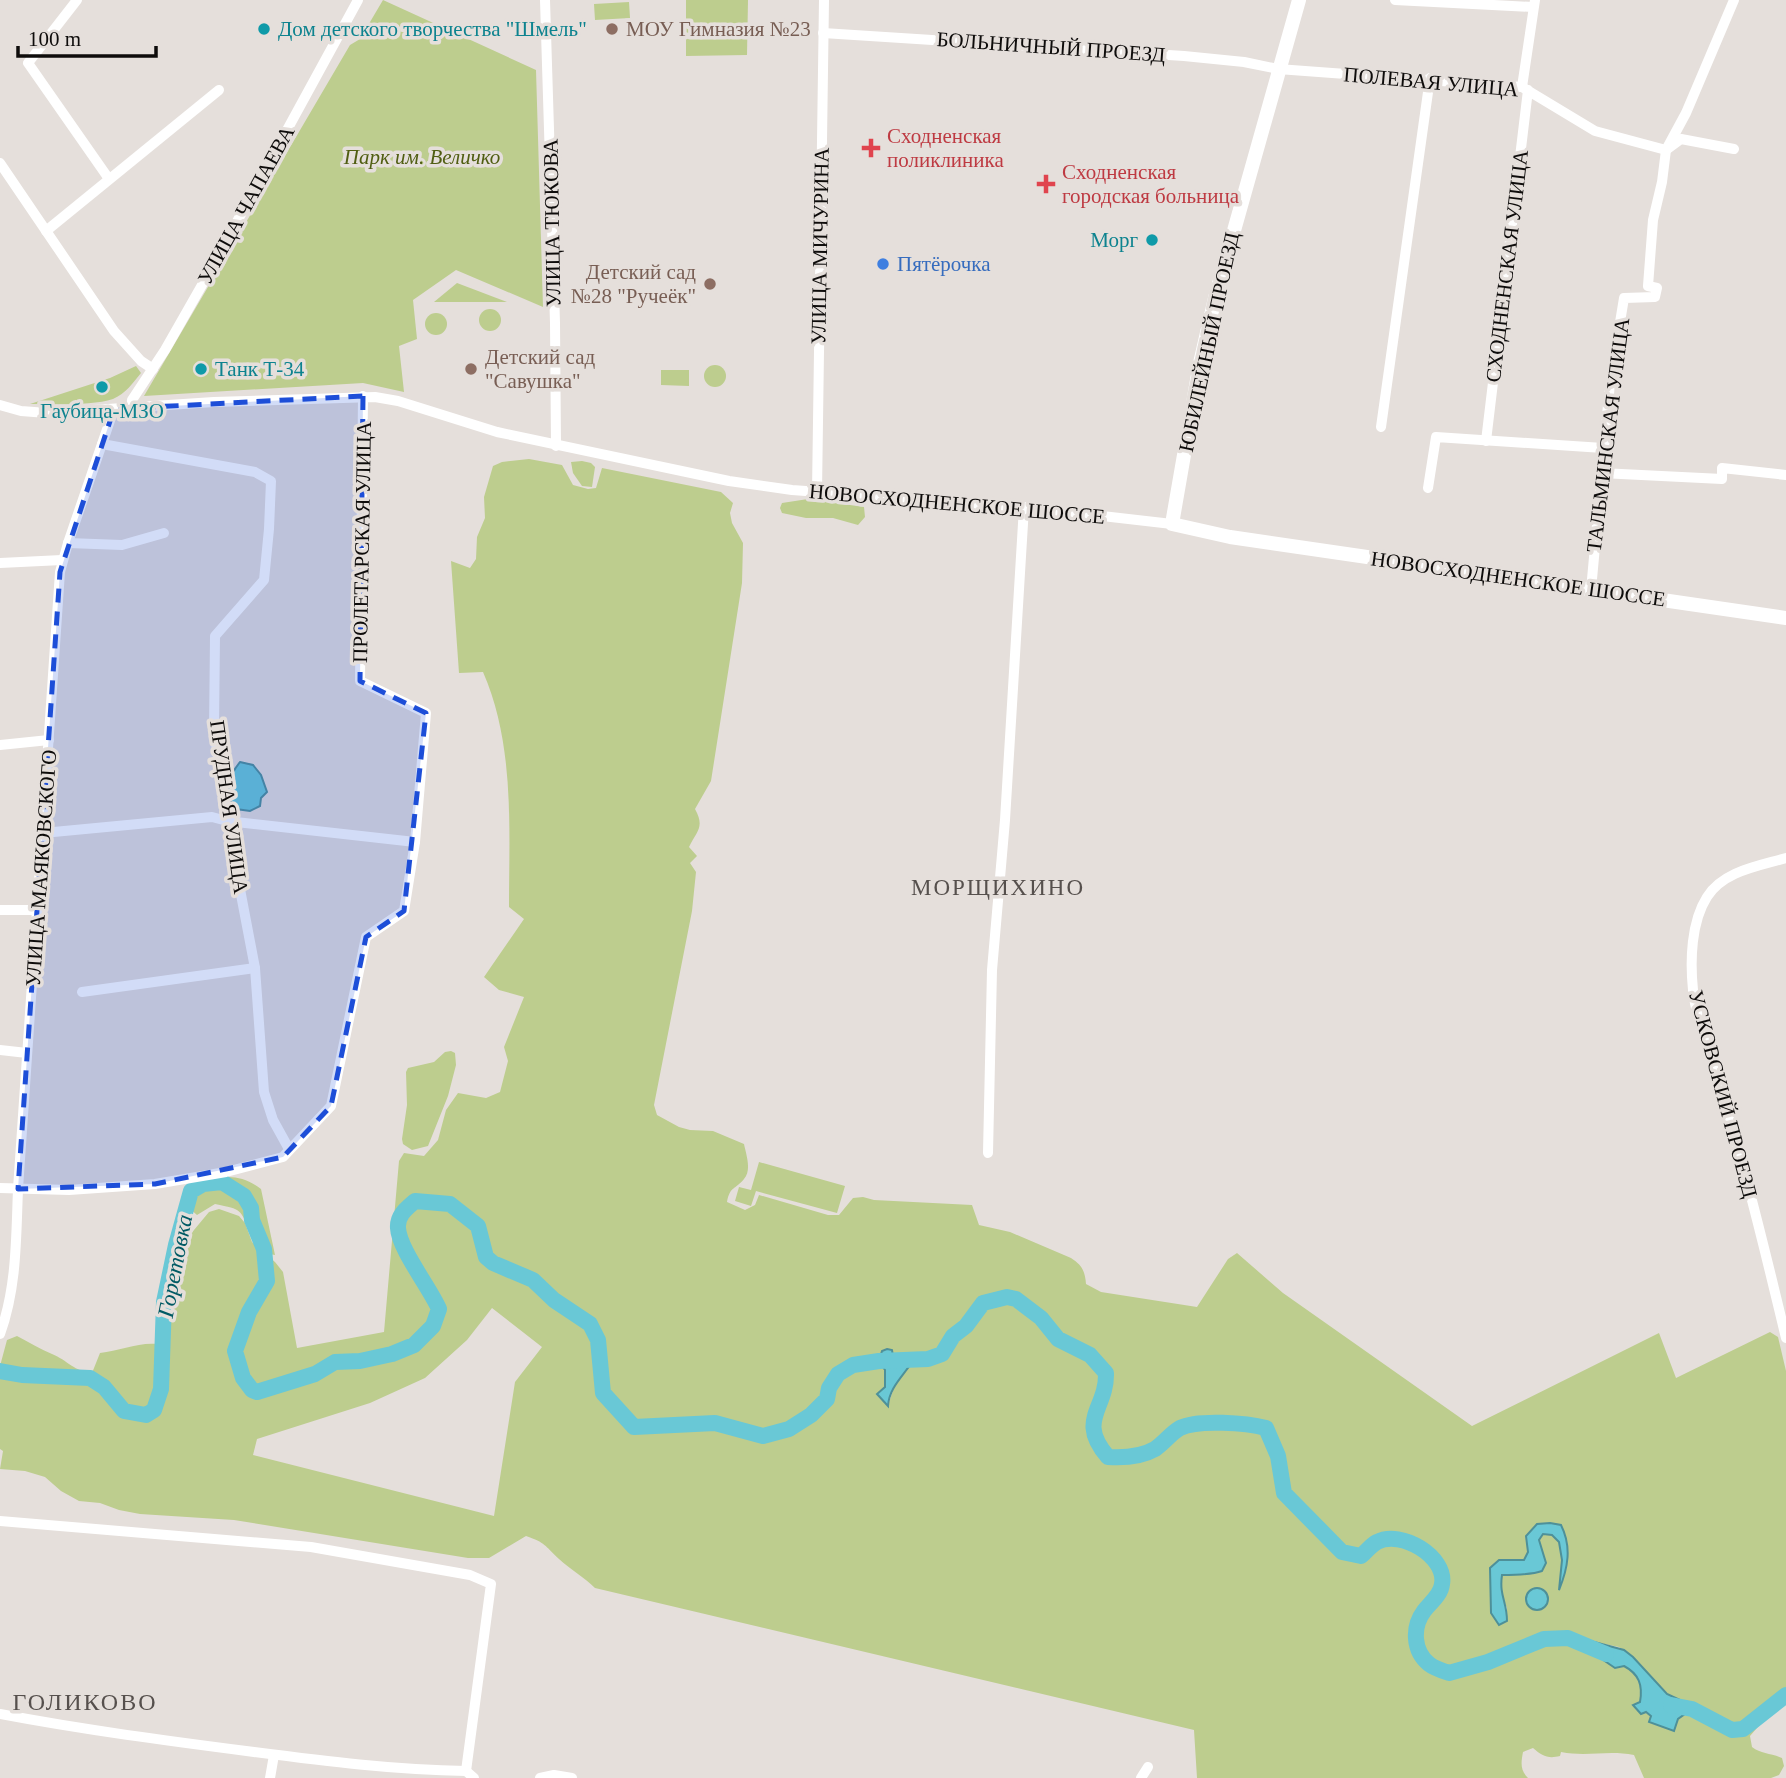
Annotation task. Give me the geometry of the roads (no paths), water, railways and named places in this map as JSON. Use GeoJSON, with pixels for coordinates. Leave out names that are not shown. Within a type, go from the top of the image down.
{"type":"FeatureCollection","features":[{"type":"Feature","properties":{"kind":"main road","name":"ЮБИЛЕЙНЫЙ ПРОЕЗД"},"geometry":{"type":"LineString","coordinates":[[1172,524],[1200,363],[1215,298],[1299,0]]}},
{"type":"Feature","properties":{"kind":"main road","name":"НОВОСХОДНЕНСКОЕ ШОССЕ"},"geometry":{"type":"LineString","coordinates":[[1172,524],[1230,537],[1786,618]]}},
{"type":"Feature","properties":{"kind":"street"},"geometry":{"type":"LineString","coordinates":[[78,0],[28,63],[109,179]]}},
{"type":"Feature","properties":{"kind":"street","name":"УЛИЦА ЧАПАЕВА"},"geometry":{"type":"LineString","coordinates":[[131,408],[132,400],[153,369],[286,135],[358,0]]}},
{"type":"Feature","properties":{"kind":"street","name":"УЛИЦА ТЮКОВА"},"geometry":{"type":"LineString","coordinates":[[545,0],[556,446]]}},
{"type":"Feature","properties":{"kind":"street","name":"УЛИЦА МИЧУРИНА"},"geometry":{"type":"LineString","coordinates":[[817,492],[824,0]]}},
{"type":"Feature","properties":{"kind":"street"},"geometry":{"type":"LineString","coordinates":[[1395,0],[1534,4]]}},
{"type":"Feature","properties":{"kind":"street"},"geometry":{"type":"LineString","coordinates":[[1666,150],[1686,113],[1734,0]]}},
{"type":"Feature","properties":{"kind":"street","name":"СХОДНЕНСКАЯ УЛИЦА"},"geometry":{"type":"LineString","coordinates":[[1486,441],[1534,4]]}},
{"type":"Feature","properties":{"kind":"street","name":"БОЛЬНИЧНЫЙ ПРОЕЗД"},"geometry":{"type":"LineString","coordinates":[[823,33],[1184,56],[1244,62],[1278,69]]}},
{"type":"Feature","properties":{"kind":"street","name":"ПОЛЕВАЯ УЛИЦА"},"geometry":{"type":"LineString","coordinates":[[1278,69],[1430,78],[1525,88],[1595,131],[1666,150],[1681,139],[1734,149]]}},
{"type":"Feature","properties":{"kind":"street"},"geometry":{"type":"LineString","coordinates":[[1381,427],[1430,78]]}},
{"type":"Feature","properties":{"kind":"street"},"geometry":{"type":"LineString","coordinates":[[46,231],[219,90]]}},
{"type":"Feature","properties":{"kind":"street","name":"ТАЛЬМИНСКАЯ УЛИЦА"},"geometry":{"type":"LineString","coordinates":[[1591,590],[1603,449],[1624,298],[1655,297],[1657,288],[1648,286],[1653,220],[1666,150]]}},
{"type":"Feature","properties":{"kind":"street"},"geometry":{"type":"LineString","coordinates":[[0,163],[114,331],[141,361],[153,369]]}},
{"type":"Feature","properties":{"kind":"street","name":"НОВОСХОДНЕНСКОЕ ШОССЕ"},"geometry":{"type":"LineString","coordinates":[[1,406],[47,413],[363,396],[386,398],[497,432],[729,481],[817,492],[1024,507],[1172,524]]}},
{"type":"Feature","properties":{"kind":"street","name":"ПРОЛЕТАРСКАЯ УЛИЦА"},"geometry":{"type":"LineString","coordinates":[[289,1149],[331,1106],[366,937],[404,911],[415,842],[426,713],[360,681],[363,396]]}},
{"type":"Feature","properties":{"kind":"street","name":"УЛИЦА МАЯКОВСКОГО"},"geometry":{"type":"LineString","coordinates":[[0,1334],[10,1301],[15,1254],[62,560],[114,409]]}},
{"type":"Feature","properties":{"kind":"street"},"geometry":{"type":"LineString","coordinates":[[1428,488],[1436,437],[1603,449]]}},
{"type":"Feature","properties":{"kind":"street","name":"ПРУДНАЯ УЛИЦА"},"geometry":{"type":"LineString","coordinates":[[102,444],[255,472],[271,481],[264,580],[215,636],[214,730],[227,821],[256,968],[264,1092],[273,1120],[289,1149]]}},
{"type":"Feature","properties":{"kind":"street"},"geometry":{"type":"LineString","coordinates":[[1601,473],[1722,479],[1722,468],[1786,475]]}},
{"type":"Feature","properties":{"kind":"street"},"geometry":{"type":"LineString","coordinates":[[988,1153],[992,970],[1006,807],[1024,507]]}},
{"type":"Feature","properties":{"kind":"street"},"geometry":{"type":"LineString","coordinates":[[68,543],[111,546],[164,533]]}},
{"type":"Feature","properties":{"kind":"street"},"geometry":{"type":"LineString","coordinates":[[0,563],[62,560]]}},
{"type":"Feature","properties":{"kind":"street"},"geometry":{"type":"LineString","coordinates":[[0,745],[49,740]]}},
{"type":"Feature","properties":{"kind":"street"},"geometry":{"type":"LineString","coordinates":[[43,833],[212,817],[227,821],[415,842]]}},
{"type":"Feature","properties":{"kind":"street","name":"УСКОВСКИЙ ПРОЕЗД"},"geometry":{"type":"LineString","coordinates":[[1786,858],[1738,872],[1719,883],[1713,890],[1698,917],[1692,969],[1697,1012],[1745,1170],[1786,1338]]}},
{"type":"Feature","properties":{"kind":"street"},"geometry":{"type":"LineString","coordinates":[[0,910],[38,910]]}},
{"type":"Feature","properties":{"kind":"street"},"geometry":{"type":"LineString","coordinates":[[82,992],[256,968]]}},
{"type":"Feature","properties":{"kind":"street"},"geometry":{"type":"LineString","coordinates":[[0,1050],[27,1053]]}},
{"type":"Feature","properties":{"kind":"street"},"geometry":{"type":"LineString","coordinates":[[0,1188],[69,1190],[155,1184],[226,1172],[283,1157],[289,1149]]}},
{"type":"Feature","properties":{"kind":"street"},"geometry":{"type":"LineString","coordinates":[[0,1521],[159,1532],[321,1548],[470,1575],[491,1584],[470,1774],[274,1755],[142,1738],[0,1714]]}},
{"type":"Feature","properties":{"kind":"street"},"geometry":{"type":"LineString","coordinates":[[270,1778],[274,1755]]}},
{"type":"Feature","properties":{"kind":"street"},"geometry":{"type":"LineString","coordinates":[[1142,1778],[1148,1766]]}},
{"type":"Feature","properties":{"kind":"street"},"geometry":{"type":"LineString","coordinates":[[540,1778],[554,1775],[572,1778]]}},
{"type":"Feature","properties":{"kind":"water"},"geometry":{"type":"Polygon","coordinates":[[[240,762],[253,765],[261,775],[267,792],[261,798],[260,806],[250,811],[236,809],[229,797],[230,779],[240,762]]]}},
{"type":"Feature","properties":{"kind":"water"},"geometry":{"type":"Polygon","coordinates":[[[892,1350],[893,1356],[928,1357],[910,1365],[893,1389],[888,1406],[877,1394],[885,1387],[885,1370],[879,1361],[882,1351],[892,1350]]]}},
{"type":"Feature","properties":{"kind":"water"},"geometry":{"type":"Polygon","coordinates":[[[1537,1524],[1561,1525],[1567,1541],[1565,1574],[1559,1590],[1562,1560],[1559,1542],[1552,1535],[1543,1534],[1539,1540],[1546,1563],[1542,1571],[1502,1575],[1507,1621],[1499,1625],[1491,1613],[1490,1568],[1499,1560],[1524,1560],[1528,1552],[1526,1536],[1537,1524]]]}},
{"type":"Feature","properties":{"kind":"water"},"geometry":{"type":"Polygon","coordinates":[[[1537,1588],[1545,1591],[1548,1599],[1545,1607],[1537,1610],[1529,1607],[1526,1599],[1529,1591],[1537,1588]]]}},
{"type":"Feature","properties":{"kind":"water"},"geometry":{"type":"Polygon","coordinates":[[[1583,1639],[1624,1650],[1667,1694],[1695,1707],[1678,1719],[1674,1731],[1649,1722],[1651,1716],[1646,1712],[1641,1714],[1633,1705],[1640,1702],[1641,1696],[1636,1676],[1624,1666],[1615,1668],[1593,1653],[1587,1653],[1583,1639]]]}},
{"type":"Feature","properties":{"kind":"waterway","name":"Горетовка"},"geometry":{"type":"LineString","coordinates":[[0,1371],[22,1375],[90,1378],[104,1387],[124,1411],[146,1415],[154,1410],[161,1389],[164,1302],[191,1191],[203,1184],[222,1182],[244,1196],[251,1208],[252,1220],[264,1249],[267,1281],[249,1312],[235,1351],[243,1378],[252,1390],[257,1392],[315,1374],[335,1362],[360,1361],[392,1354],[414,1345],[433,1326],[439,1309],[409,1257],[398,1228],[401,1216],[415,1201],[450,1204],[478,1226],[486,1257],[493,1263],[533,1280],[554,1300],[590,1324],[598,1340],[603,1393],[634,1427],[715,1423],[763,1436],[789,1429],[811,1415],[827,1399],[829,1388],[838,1374],[853,1365],[928,1359],[942,1354],[953,1336],[966,1326],[983,1303],[1007,1297],[1016,1299],[1041,1318],[1058,1339],[1090,1355],[1106,1373],[1095,1415],[1094,1433],[1108,1457],[1150,1452],[1180,1428],[1198,1423],[1266,1428],[1278,1456],[1284,1493],[1342,1552],[1361,1556],[1377,1542],[1398,1539],[1409,1542],[1430,1555],[1442,1574],[1442,1584],[1420,1617],[1416,1639],[1424,1659],[1431,1665],[1449,1673],[1488,1662],[1544,1639],[1568,1638],[1606,1654]]}},
{"type":"Feature","properties":{"kind":"waterway","name":"Горетовка"},"geometry":{"type":"LineString","coordinates":[[1671,1705],[1692,1709],[1732,1730],[1743,1729],[1786,1695]]}},
{"type":"Feature","properties":{"kind":"place","name":"Дом детского творчества \"Шмель\""},"geometry":{"type":"Point","coordinates":[264,29]}},
{"type":"Feature","properties":{"kind":"place","name":"МОУ Гимназия №23"},"geometry":{"type":"Point","coordinates":[612,29]}},
{"type":"Feature","properties":{"kind":"place","name":"Сходненская поликлиника"},"geometry":{"type":"Point","coordinates":[871,148]}},
{"type":"Feature","properties":{"kind":"place","name":"Сходненская городская больница"},"geometry":{"type":"Point","coordinates":[1046,184]}},
{"type":"Feature","properties":{"kind":"place","name":"Морг"},"geometry":{"type":"Point","coordinates":[1152,240]}},
{"type":"Feature","properties":{"kind":"place","name":"Пятёрочка"},"geometry":{"type":"Point","coordinates":[883,264]}},
{"type":"Feature","properties":{"kind":"place","name":"Детский сад №28 \"Ручеёк\""},"geometry":{"type":"Point","coordinates":[710,284]}},
{"type":"Feature","properties":{"kind":"place","name":"Танк Т-34"},"geometry":{"type":"Point","coordinates":[201,369]}},
{"type":"Feature","properties":{"kind":"place","name":"Детский сад \"Савушка\""},"geometry":{"type":"Point","coordinates":[471,369]}},
{"type":"Feature","properties":{"kind":"place","name":"Гаубица-МЗО"},"geometry":{"type":"Point","coordinates":[102,387]}},
{"type":"Feature","properties":{"kind":"district","name":"МОРЩИХИНО"},"geometry":{"type":"Point","coordinates":[998,887]}},
{"type":"Feature","properties":{"kind":"district","name":"ГОЛИКОВО"},"geometry":{"type":"Point","coordinates":[85,1702]}},
{"type":"Feature","properties":{"kind":"park label","name":"Парк им. Величко"},"geometry":{"type":"Point","coordinates":[422,157]}}]}
